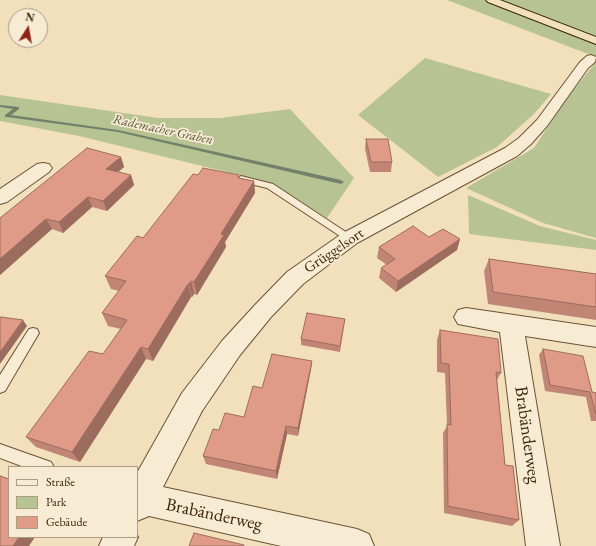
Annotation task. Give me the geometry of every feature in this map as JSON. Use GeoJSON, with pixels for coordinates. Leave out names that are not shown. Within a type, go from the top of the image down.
{"type":"FeatureCollection","features":[{"type":"Feature","properties":{"kind":"highway"},"geometry":{"type":"LineString","coordinates":[[491,0],[596,41]]}},
{"type":"Feature","properties":{"kind":"highway"},"geometry":{"type":"LineString","coordinates":[[513,0],[596,31]]}},
{"type":"Feature","properties":{"kind":"street","name":"Grüggelsort"},"geometry":{"type":"LineString","coordinates":[[138,500],[192,402],[231,348],[263,311],[295,278],[350,238],[511,152],[542,123],[584,64],[590,59]]}},
{"type":"Feature","properties":{"kind":"street"},"geometry":{"type":"LineString","coordinates":[[0,198],[43,168]]}},
{"type":"Feature","properties":{"kind":"street"},"geometry":{"type":"LineString","coordinates":[[466,317],[596,337]]}},
{"type":"Feature","properties":{"kind":"street","name":"Brabänderweg"},"geometry":{"type":"LineString","coordinates":[[511,325],[543,546]]}},
{"type":"Feature","properties":{"kind":"street","name":"Brabänderweg"},"geometry":{"type":"LineString","coordinates":[[138,500],[357,546]]}},
{"type":"Feature","properties":{"kind":"lane"},"geometry":{"type":"LineString","coordinates":[[233,177],[270,186],[350,238]]}},
{"type":"Feature","properties":{"kind":"lane"},"geometry":{"type":"LineString","coordinates":[[0,387],[34,333]]}},
{"type":"Feature","properties":{"kind":"lane"},"geometry":{"type":"LineString","coordinates":[[0,451],[43,466]]}},
{"type":"Feature","properties":{"kind":"green space"},"geometry":{"type":"Polygon","coordinates":[[[447,0],[596,0],[596,57],[447,0]]]}},
{"type":"Feature","properties":{"kind":"green space"},"geometry":{"type":"Polygon","coordinates":[[[425,58],[551,94],[534,114],[497,147],[438,177],[358,115],[425,58]]]}},
{"type":"Feature","properties":{"kind":"green space"},"geometry":{"type":"Polygon","coordinates":[[[596,62],[596,238],[543,223],[466,188],[534,148],[567,98],[596,62]]]}},
{"type":"Feature","properties":{"kind":"green space"},"geometry":{"type":"Polygon","coordinates":[[[0,95],[158,118],[220,118],[290,109],[354,178],[327,218],[272,183],[79,136],[0,121],[0,95]]]}},
{"type":"Feature","properties":{"kind":"green space"},"geometry":{"type":"Polygon","coordinates":[[[468,195],[540,226],[596,240],[596,250],[469,234],[468,195]]]}},
{"type":"Feature","properties":{"kind":"building"},"geometry":{"type":"Polygon","coordinates":[[[366,139],[388,139],[392,162],[371,162],[366,139]]]}},
{"type":"Feature","properties":{"kind":"building"},"geometry":{"type":"Polygon","coordinates":[[[87,148],[121,157],[106,169],[131,175],[103,201],[88,197],[59,222],[46,219],[0,259],[0,218],[87,148]]]}},
{"type":"Feature","properties":{"kind":"building"},"geometry":{"type":"Polygon","coordinates":[[[203,168],[239,175],[238,178],[254,181],[221,234],[224,235],[194,282],[191,281],[188,284],[148,349],[141,347],[72,452],[26,437],[89,351],[103,354],[127,320],[102,313],[126,281],[105,276],[137,236],[143,238],[193,174],[198,175],[203,168]]]}},
{"type":"Feature","properties":{"kind":"building"},"geometry":{"type":"Polygon","coordinates":[[[413,226],[429,237],[443,229],[460,239],[398,281],[381,268],[395,259],[379,247],[413,226]]]}},
{"type":"Feature","properties":{"kind":"building"},"geometry":{"type":"Polygon","coordinates":[[[489,259],[596,274],[596,307],[493,292],[489,259]]]}},
{"type":"Feature","properties":{"kind":"building"},"geometry":{"type":"Polygon","coordinates":[[[307,313],[345,319],[340,346],[301,339],[307,313]]]}},
{"type":"Feature","properties":{"kind":"building"},"geometry":{"type":"Polygon","coordinates":[[[1,317],[23,320],[0,352],[0,319],[1,317]]]}},
{"type":"Feature","properties":{"kind":"building"},"geometry":{"type":"Polygon","coordinates":[[[440,330],[498,339],[501,373],[496,372],[505,465],[513,466],[519,520],[448,506],[447,424],[451,425],[449,364],[441,363],[440,330]]]}},
{"type":"Feature","properties":{"kind":"building"},"geometry":{"type":"Polygon","coordinates":[[[543,349],[583,356],[592,392],[596,393],[596,414],[590,392],[550,385],[543,349]]]}},
{"type":"Feature","properties":{"kind":"building"},"geometry":{"type":"Polygon","coordinates":[[[272,354],[312,361],[298,428],[286,426],[276,471],[203,456],[213,429],[219,430],[225,413],[244,417],[253,386],[262,388],[272,354]]]}},
{"type":"Feature","properties":{"kind":"building"},"geometry":{"type":"Polygon","coordinates":[[[0,476],[8,479],[8,538],[18,538],[13,546],[0,546],[0,476]]]}},
{"type":"Feature","properties":{"kind":"building"},"geometry":{"type":"Polygon","coordinates":[[[194,533],[244,545],[244,546],[189,546],[194,533]]]}},
{"type":"Feature","properties":{"kind":"waterway","name":"Rademacher Graben"},"geometry":{"type":"LineString","coordinates":[[0,106],[17,108],[7,116],[118,131],[341,182]]}}]}
